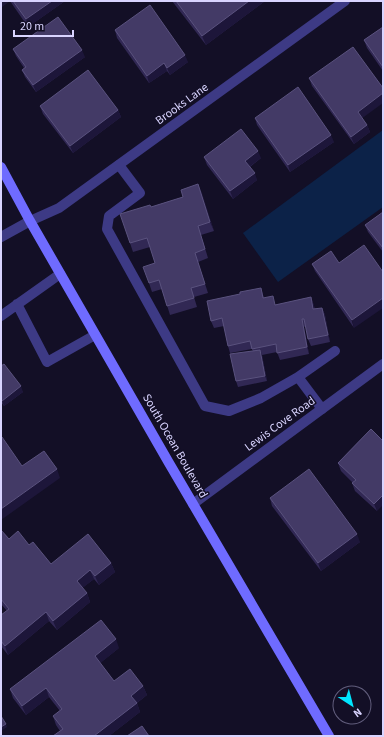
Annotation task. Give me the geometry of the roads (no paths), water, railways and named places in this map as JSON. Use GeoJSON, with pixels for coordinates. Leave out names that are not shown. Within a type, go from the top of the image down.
{"type":"FeatureCollection","features":[{"type":"Feature","properties":{"kind":"main road","name":"South Ocean Boulevard"},"geometry":{"type":"LineString","coordinates":[[1,167],[60,274],[329,736]]}},
{"type":"Feature","properties":{"kind":"street","name":"Brooks Lane"},"geometry":{"type":"LineString","coordinates":[[1,237],[30,221],[60,208],[345,1]]}},
{"type":"Feature","properties":{"kind":"street"},"geometry":{"type":"LineString","coordinates":[[119,165],[140,193],[109,216],[107,229],[205,406],[229,411],[261,398],[298,377],[335,352]]}},
{"type":"Feature","properties":{"kind":"street"},"geometry":{"type":"LineString","coordinates":[[1,316],[60,274]]}},
{"type":"Feature","properties":{"kind":"street"},"geometry":{"type":"LineString","coordinates":[[18,304],[47,362],[96,335]]}},
{"type":"Feature","properties":{"kind":"street","name":"Lewis Cove Road"},"geometry":{"type":"LineString","coordinates":[[193,504],[383,364]]}},
{"type":"Feature","properties":{"kind":"street"},"geometry":{"type":"LineString","coordinates":[[298,377],[322,409]]}},
{"type":"Feature","properties":{"kind":"water"},"geometry":{"type":"Polygon","coordinates":[[[383,130],[383,207],[278,282],[243,233],[383,130]]]}}]}
